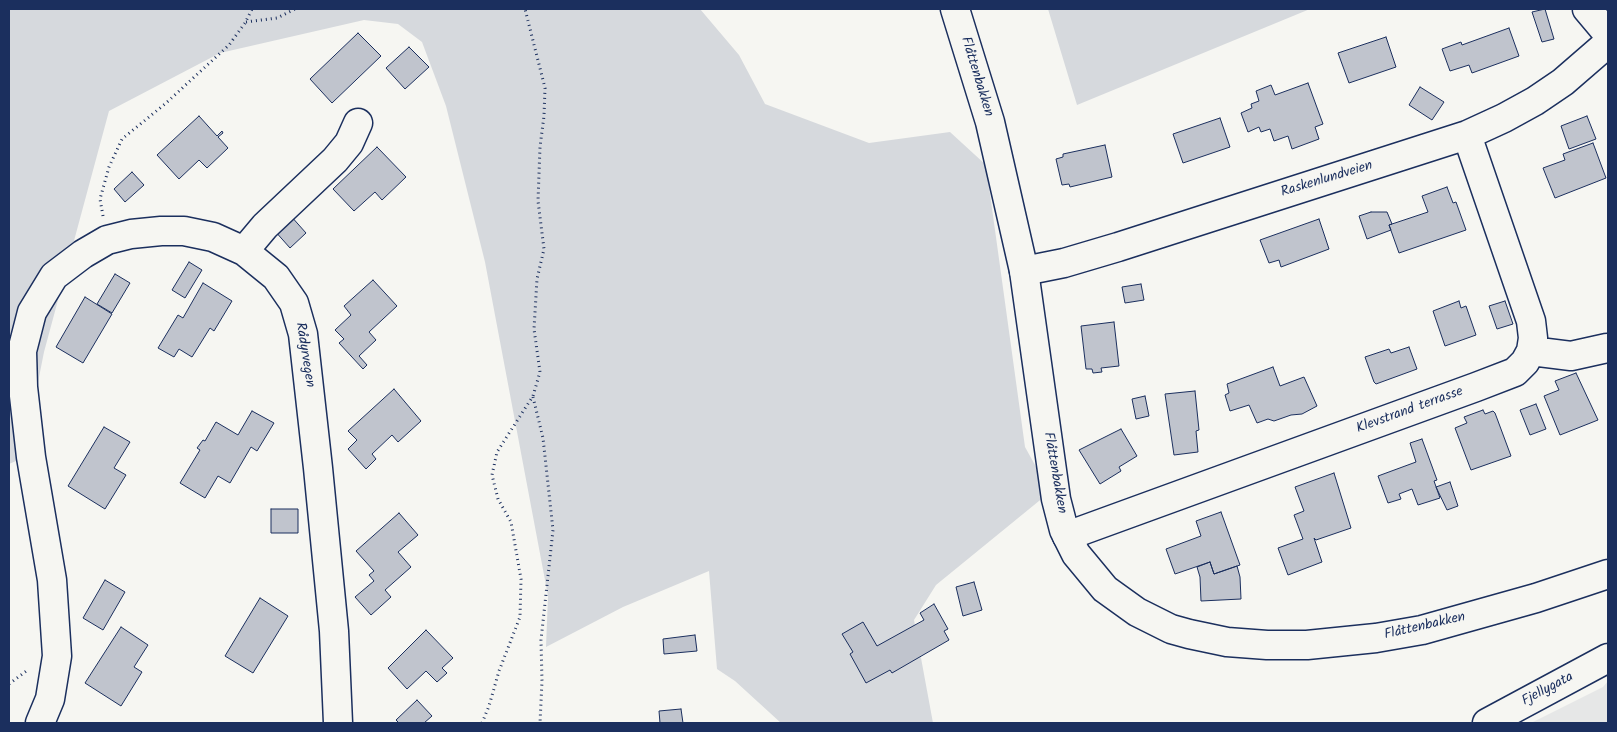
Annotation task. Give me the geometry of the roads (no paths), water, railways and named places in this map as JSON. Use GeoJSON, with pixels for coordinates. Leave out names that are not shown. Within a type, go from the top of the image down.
{"type":"FeatureCollection","features":[{"type":"Feature","properties":{"kind":"street","name":"Flåttenbakken"},"geometry":{"type":"LineString","coordinates":[[955,9],[990,122],[1024,271],[1056,499],[1067,536],[1089,572],[1105,589],[1137,612],[1171,629],[1189,634],[1227,642],[1267,645],[1330,644],[1422,630],[1527,601],[1608,574]]}},
{"type":"Feature","properties":{"kind":"street"},"geometry":{"type":"LineString","coordinates":[[1587,9],[1608,34]]}},
{"type":"Feature","properties":{"kind":"street","name":"Raskenlundveien"},"geometry":{"type":"LineString","coordinates":[[1024,271],[1064,263],[1118,247],[1467,135],[1535,101],[1563,82],[1608,43]]}},
{"type":"Feature","properties":{"kind":"street"},"geometry":{"type":"LineString","coordinates":[[244,251],[265,226],[335,160],[349,143],[358,123]]}},
{"type":"Feature","properties":{"kind":"street"},"geometry":{"type":"LineString","coordinates":[[1467,135],[1531,321],[1533,338],[1531,351],[1571,356],[1607,348]]}},
{"type":"Feature","properties":{"kind":"street","name":"Rådyrvegen"},"geometry":{"type":"LineString","coordinates":[[40,723],[50,699],[57,656],[52,580],[23,387],[22,351],[32,312],[54,276],[107,240],[131,234],[184,231],[213,237],[244,251],[276,277],[294,303],[303,334],[334,631],[338,723]]}},
{"type":"Feature","properties":{"kind":"street","name":"Klevstrand terrasse"},"geometry":{"type":"LineString","coordinates":[[1067,536],[1514,372],[1525,362],[1531,351]]}},
{"type":"Feature","properties":{"kind":"street","name":"Fjellygata"},"geometry":{"type":"LineString","coordinates":[[1487,723],[1608,658]]}}]}
